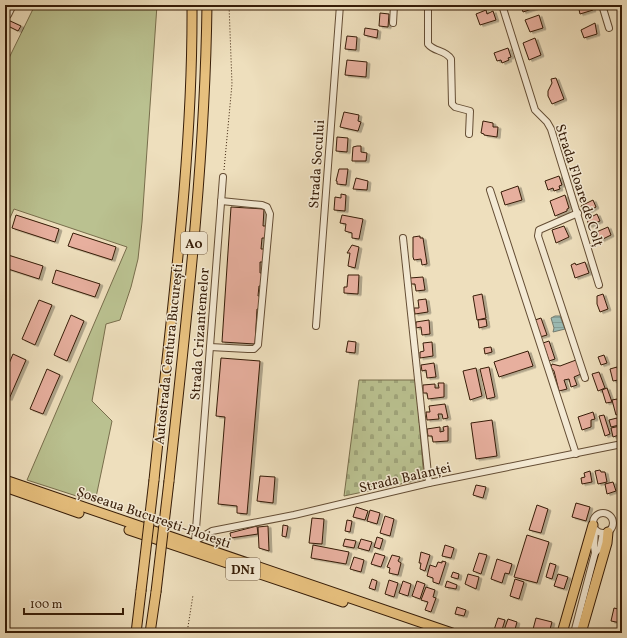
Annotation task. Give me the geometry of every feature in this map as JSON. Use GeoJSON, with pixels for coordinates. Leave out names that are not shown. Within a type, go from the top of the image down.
{"type":"FeatureCollection","features":[{"type":"Feature","properties":{"kind":"highway","name":"Autostrada Centura București"},"geometry":{"type":"LineString","coordinates":[[136,633],[154,480],[182,200],[191,63],[192,5]]}},
{"type":"Feature","properties":{"kind":"highway","name":"Autostrada Centura București"},"geometry":{"type":"LineString","coordinates":[[150,633],[169,481],[197,201],[206,64],[207,5]]}},
{"type":"Feature","properties":{"kind":"highway","name":"Șoseaua București-Ploiești"},"geometry":{"type":"LineString","coordinates":[[5,480],[195,543],[452,633]]}},
{"type":"Feature","properties":{"kind":"highway","name":"Șoseaua București-Ploiești"},"geometry":{"type":"LineString","coordinates":[[5,487],[433,633]]}},
{"type":"Feature","properties":{"kind":"highway"},"geometry":{"type":"LineString","coordinates":[[562,633],[594,527]]}},
{"type":"Feature","properties":{"kind":"highway"},"geometry":{"type":"LineString","coordinates":[[582,633],[607,543],[606,532]]}},
{"type":"Feature","properties":{"kind":"highway"},"geometry":{"type":"LineString","coordinates":[[131,633],[139,610]]}},
{"type":"Feature","properties":{"kind":"street"},"geometry":{"type":"LineString","coordinates":[[8,15],[13,5]]}},
{"type":"Feature","properties":{"kind":"street","name":"Strada Socului"},"geometry":{"type":"LineString","coordinates":[[316,326],[340,5]]}},
{"type":"Feature","properties":{"kind":"street"},"geometry":{"type":"LineString","coordinates":[[393,23],[394,5]]}},
{"type":"Feature","properties":{"kind":"street"},"geometry":{"type":"LineString","coordinates":[[428,5],[428,44],[432,48],[448,54],[451,59],[452,104],[455,107],[470,113],[469,134]]}},
{"type":"Feature","properties":{"kind":"street","name":"Strada Floare de Colț"},"geometry":{"type":"LineString","coordinates":[[502,5],[533,105],[537,114],[547,122],[551,129],[599,285]]}},
{"type":"Feature","properties":{"kind":"street"},"geometry":{"type":"LineString","coordinates":[[602,5],[609,28]]}},
{"type":"Feature","properties":{"kind":"street","name":"Strada Crizantemelor"},"geometry":{"type":"LineString","coordinates":[[195,543],[223,177]]}},
{"type":"Feature","properties":{"kind":"street"},"geometry":{"type":"LineString","coordinates":[[490,190],[576,454]]}},
{"type":"Feature","properties":{"kind":"street"},"geometry":{"type":"LineString","coordinates":[[210,347],[248,349],[254,348],[258,345],[270,214],[269,209],[264,206],[221,201]]}},
{"type":"Feature","properties":{"kind":"street"},"geometry":{"type":"LineString","coordinates":[[578,213],[539,230],[538,236],[585,378]]}},
{"type":"Feature","properties":{"kind":"street"},"geometry":{"type":"LineString","coordinates":[[403,238],[429,483]]}},
{"type":"Feature","properties":{"kind":"street","name":"Strada Balanței"},"geometry":{"type":"LineString","coordinates":[[195,543],[212,531],[294,515],[429,483],[622,444]]}},
{"type":"Feature","properties":{"kind":"street"},"geometry":{"type":"LineString","coordinates":[[574,633],[595,553],[595,515],[602,512],[608,514],[613,523],[606,532],[600,548],[595,553]]}},
{"type":"Feature","properties":{"kind":"street"},"geometry":{"type":"LineString","coordinates":[[594,527],[606,532]]}},
{"type":"Feature","properties":{"kind":"path"},"geometry":{"type":"LineString","coordinates":[[223,177],[232,84],[229,5]]}},
{"type":"Feature","properties":{"kind":"path"},"geometry":{"type":"LineString","coordinates":[[187,633],[193,595]]}},
{"type":"Feature","properties":{"kind":"green space"},"geometry":{"type":"Polygon","coordinates":[[[35,5],[157,5],[142,222],[138,259],[131,287],[120,320],[106,324],[92,401],[112,421],[95,502],[27,480],[127,247],[14,209],[5,229],[5,56],[9,58],[35,5]]]}},
{"type":"Feature","properties":{"kind":"green space"},"geometry":{"type":"Polygon","coordinates":[[[359,380],[416,380],[424,479],[344,496],[359,380]]]}},
{"type":"Feature","properties":{"kind":"water"},"geometry":{"type":"Polygon","coordinates":[[[560,316],[565,329],[553,332],[554,328],[551,318],[560,316]]]}},
{"type":"Feature","properties":{"kind":"building"},"geometry":{"type":"Polygon","coordinates":[[[521,5],[534,5],[535,8],[523,12],[521,5]]]}},
{"type":"Feature","properties":{"kind":"building"},"geometry":{"type":"Polygon","coordinates":[[[578,5],[591,5],[593,10],[580,14],[578,5]]]}},
{"type":"Feature","properties":{"kind":"building"},"geometry":{"type":"Polygon","coordinates":[[[486,10],[487,14],[493,11],[496,20],[480,25],[476,14],[486,10]]]}},
{"type":"Feature","properties":{"kind":"building"},"geometry":{"type":"Polygon","coordinates":[[[380,13],[389,14],[388,27],[379,26],[380,13]]]}},
{"type":"Feature","properties":{"kind":"building"},"geometry":{"type":"Polygon","coordinates":[[[539,15],[543,28],[530,32],[525,20],[539,15]]]}},
{"type":"Feature","properties":{"kind":"building"},"geometry":{"type":"Polygon","coordinates":[[[8,20],[21,26],[18,31],[6,25],[8,20]]]}},
{"type":"Feature","properties":{"kind":"building"},"geometry":{"type":"Polygon","coordinates":[[[595,23],[597,34],[584,38],[581,30],[595,23]]]}},
{"type":"Feature","properties":{"kind":"building"},"geometry":{"type":"Polygon","coordinates":[[[365,28],[378,30],[377,38],[364,35],[365,28]]]}},
{"type":"Feature","properties":{"kind":"building"},"geometry":{"type":"Polygon","coordinates":[[[347,36],[357,37],[356,50],[345,49],[347,36]]]}},
{"type":"Feature","properties":{"kind":"building"},"geometry":{"type":"Polygon","coordinates":[[[535,38],[541,55],[529,60],[523,43],[535,38]]]}},
{"type":"Feature","properties":{"kind":"building"},"geometry":{"type":"Polygon","coordinates":[[[508,48],[511,57],[508,58],[509,60],[502,63],[501,60],[497,61],[494,53],[508,48]]]}},
{"type":"Feature","properties":{"kind":"building"},"geometry":{"type":"Polygon","coordinates":[[[347,60],[367,62],[366,77],[345,75],[347,60]]]}},
{"type":"Feature","properties":{"kind":"building"},"geometry":{"type":"Polygon","coordinates":[[[556,78],[564,99],[552,104],[548,96],[548,91],[552,83],[551,79],[556,78]]]}},
{"type":"Feature","properties":{"kind":"building"},"geometry":{"type":"Polygon","coordinates":[[[344,112],[359,115],[358,121],[361,122],[358,131],[340,127],[344,112]]]}},
{"type":"Feature","properties":{"kind":"building"},"geometry":{"type":"Polygon","coordinates":[[[483,121],[493,123],[493,127],[498,127],[497,137],[484,135],[481,133],[483,121]]]}},
{"type":"Feature","properties":{"kind":"building"},"geometry":{"type":"Polygon","coordinates":[[[337,137],[348,138],[347,152],[336,151],[337,137]]]}},
{"type":"Feature","properties":{"kind":"building"},"geometry":{"type":"Polygon","coordinates":[[[361,146],[361,152],[367,153],[366,161],[352,161],[353,147],[361,146]]]}},
{"type":"Feature","properties":{"kind":"building"},"geometry":{"type":"Polygon","coordinates":[[[339,169],[348,169],[346,185],[337,184],[336,181],[339,169]]]}},
{"type":"Feature","properties":{"kind":"building"},"geometry":{"type":"Polygon","coordinates":[[[559,176],[562,185],[559,186],[560,189],[554,191],[553,188],[548,190],[545,181],[559,176]]]}},
{"type":"Feature","properties":{"kind":"building"},"geometry":{"type":"Polygon","coordinates":[[[356,178],[368,181],[367,190],[353,189],[356,178]]]}},
{"type":"Feature","properties":{"kind":"building"},"geometry":{"type":"Polygon","coordinates":[[[518,186],[522,200],[505,205],[501,192],[518,186]]]}},
{"type":"Feature","properties":{"kind":"building"},"geometry":{"type":"Polygon","coordinates":[[[341,194],[346,195],[345,211],[334,210],[335,197],[341,198],[341,194]]]}},
{"type":"Feature","properties":{"kind":"building"},"geometry":{"type":"Polygon","coordinates":[[[565,195],[569,208],[567,211],[555,216],[550,201],[565,195]]]}},
{"type":"Feature","properties":{"kind":"building"},"geometry":{"type":"Polygon","coordinates":[[[593,200],[596,207],[584,214],[581,206],[593,200]]]}},
{"type":"Feature","properties":{"kind":"building"},"geometry":{"type":"Polygon","coordinates":[[[231,207],[264,209],[263,226],[266,226],[265,238],[262,238],[261,249],[264,249],[264,262],[260,262],[260,273],[263,273],[262,286],[259,286],[258,296],[261,296],[260,309],[257,309],[255,344],[222,342],[231,207]]]}},
{"type":"Feature","properties":{"kind":"building"},"geometry":{"type":"Polygon","coordinates":[[[597,214],[600,221],[589,226],[587,219],[597,214]]]}},
{"type":"Feature","properties":{"kind":"building"},"geometry":{"type":"Polygon","coordinates":[[[16,215],[59,229],[55,242],[12,228],[16,215]]]}},
{"type":"Feature","properties":{"kind":"building"},"geometry":{"type":"Polygon","coordinates":[[[342,215],[363,219],[359,239],[352,238],[352,233],[345,231],[346,224],[340,223],[342,215]]]}},
{"type":"Feature","properties":{"kind":"building"},"geometry":{"type":"Polygon","coordinates":[[[564,226],[569,237],[556,243],[552,230],[564,226]]]}},
{"type":"Feature","properties":{"kind":"building"},"geometry":{"type":"Polygon","coordinates":[[[608,227],[611,235],[601,240],[601,238],[597,239],[594,233],[608,227]]]}},
{"type":"Feature","properties":{"kind":"building"},"geometry":{"type":"Polygon","coordinates":[[[73,233],[116,247],[112,260],[68,246],[73,233]]]}},
{"type":"Feature","properties":{"kind":"building"},"geometry":{"type":"Polygon","coordinates":[[[420,236],[420,238],[423,238],[427,264],[422,265],[421,259],[414,260],[413,257],[413,237],[420,236]]]}},
{"type":"Feature","properties":{"kind":"building"},"geometry":{"type":"Polygon","coordinates":[[[352,245],[359,247],[355,268],[348,266],[350,253],[347,253],[352,245]]]}},
{"type":"Feature","properties":{"kind":"building"},"geometry":{"type":"Polygon","coordinates":[[[5,254],[43,266],[39,279],[5,268],[5,254]]]}},
{"type":"Feature","properties":{"kind":"building"},"geometry":{"type":"Polygon","coordinates":[[[585,262],[589,273],[575,278],[571,265],[585,262]]]}},
{"type":"Feature","properties":{"kind":"building"},"geometry":{"type":"Polygon","coordinates":[[[56,270],[100,284],[95,297],[52,283],[56,270]]]}},
{"type":"Feature","properties":{"kind":"building"},"geometry":{"type":"Polygon","coordinates":[[[348,275],[359,275],[358,294],[344,293],[344,287],[347,287],[348,275]]]}},
{"type":"Feature","properties":{"kind":"building"},"geometry":{"type":"Polygon","coordinates":[[[423,277],[425,290],[416,291],[415,284],[411,284],[410,278],[423,277]]]}},
{"type":"Feature","properties":{"kind":"building"},"geometry":{"type":"Polygon","coordinates":[[[482,294],[486,318],[477,320],[473,296],[482,294]]]}},
{"type":"Feature","properties":{"kind":"building"},"geometry":{"type":"Polygon","coordinates":[[[603,294],[608,309],[600,312],[597,304],[597,296],[603,294]]]}},
{"type":"Feature","properties":{"kind":"building"},"geometry":{"type":"Polygon","coordinates":[[[426,299],[428,312],[415,314],[414,308],[419,308],[418,300],[426,299]]]}},
{"type":"Feature","properties":{"kind":"building"},"geometry":{"type":"Polygon","coordinates":[[[39,300],[52,305],[35,345],[22,339],[39,300]]]}},
{"type":"Feature","properties":{"kind":"building"},"geometry":{"type":"Polygon","coordinates":[[[71,315],[84,321],[67,361],[54,355],[71,315]]]}},
{"type":"Feature","properties":{"kind":"building"},"geometry":{"type":"Polygon","coordinates":[[[541,318],[547,335],[540,337],[535,320],[541,318]]]}},
{"type":"Feature","properties":{"kind":"building"},"geometry":{"type":"Polygon","coordinates":[[[486,319],[487,326],[479,328],[478,320],[486,319]]]}},
{"type":"Feature","properties":{"kind":"building"},"geometry":{"type":"Polygon","coordinates":[[[429,320],[430,334],[422,335],[421,327],[416,328],[416,322],[429,320]]]}},
{"type":"Feature","properties":{"kind":"building"},"geometry":{"type":"Polygon","coordinates":[[[348,341],[356,342],[355,353],[346,352],[348,341]]]}},
{"type":"Feature","properties":{"kind":"building"},"geometry":{"type":"Polygon","coordinates":[[[549,341],[555,359],[549,361],[543,343],[549,341]]]}},
{"type":"Feature","properties":{"kind":"building"},"geometry":{"type":"Polygon","coordinates":[[[432,342],[433,356],[420,358],[420,352],[424,351],[423,343],[432,342]]]}},
{"type":"Feature","properties":{"kind":"building"},"geometry":{"type":"Polygon","coordinates":[[[491,347],[492,352],[485,354],[484,348],[491,347]]]}},
{"type":"Feature","properties":{"kind":"building"},"geometry":{"type":"Polygon","coordinates":[[[528,351],[533,366],[499,377],[494,362],[528,351]]]}},
{"type":"Feature","properties":{"kind":"building"},"geometry":{"type":"Polygon","coordinates":[[[13,354],[26,360],[9,399],[5,397],[5,373],[13,354]]]}},
{"type":"Feature","properties":{"kind":"building"},"geometry":{"type":"Polygon","coordinates":[[[604,355],[607,363],[601,365],[598,357],[604,355]]]}},
{"type":"Feature","properties":{"kind":"building"},"geometry":{"type":"Polygon","coordinates":[[[221,358],[260,361],[247,514],[237,513],[237,506],[218,504],[225,417],[216,416],[221,358]]]}},
{"type":"Feature","properties":{"kind":"building"},"geometry":{"type":"Polygon","coordinates":[[[576,360],[581,374],[574,377],[577,385],[571,387],[569,379],[564,380],[567,389],[559,391],[554,371],[551,367],[552,364],[560,366],[576,360]]]}},
{"type":"Feature","properties":{"kind":"building"},"geometry":{"type":"Polygon","coordinates":[[[434,363],[436,377],[427,378],[426,370],[422,371],[421,365],[434,363]]]}},
{"type":"Feature","properties":{"kind":"building"},"geometry":{"type":"Polygon","coordinates":[[[489,367],[495,397],[487,399],[480,369],[489,367]]]}},
{"type":"Feature","properties":{"kind":"building"},"geometry":{"type":"Polygon","coordinates":[[[617,367],[621,382],[618,382],[618,380],[613,381],[610,369],[617,367]]]}},
{"type":"Feature","properties":{"kind":"building"},"geometry":{"type":"Polygon","coordinates":[[[476,368],[482,396],[470,400],[463,371],[476,368]]]}},
{"type":"Feature","properties":{"kind":"building"},"geometry":{"type":"Polygon","coordinates":[[[47,369],[60,375],[43,414],[30,409],[47,369]]]}},
{"type":"Feature","properties":{"kind":"building"},"geometry":{"type":"Polygon","coordinates":[[[599,372],[605,388],[598,391],[592,374],[599,372]]]}},
{"type":"Feature","properties":{"kind":"building"},"geometry":{"type":"Polygon","coordinates":[[[438,383],[444,383],[444,397],[428,399],[427,393],[423,393],[423,385],[435,384],[435,388],[439,388],[438,383]]]}},
{"type":"Feature","properties":{"kind":"building"},"geometry":{"type":"Polygon","coordinates":[[[622,387],[622,404],[618,389],[622,387]]]}},
{"type":"Feature","properties":{"kind":"building"},"geometry":{"type":"Polygon","coordinates":[[[607,388],[612,402],[606,403],[602,390],[607,388]]]}},
{"type":"Feature","properties":{"kind":"building"},"geometry":{"type":"Polygon","coordinates":[[[617,399],[621,413],[616,415],[612,400],[617,399]]]}},
{"type":"Feature","properties":{"kind":"building"},"geometry":{"type":"Polygon","coordinates":[[[445,404],[448,418],[443,419],[442,414],[438,414],[439,419],[427,420],[426,412],[430,412],[429,406],[445,404]]]}},
{"type":"Feature","properties":{"kind":"building"},"geometry":{"type":"Polygon","coordinates":[[[593,412],[595,419],[591,420],[591,427],[582,430],[578,417],[593,412]]]}},
{"type":"Feature","properties":{"kind":"building"},"geometry":{"type":"Polygon","coordinates":[[[604,415],[610,434],[605,436],[599,416],[604,415]]]}},
{"type":"Feature","properties":{"kind":"building"},"geometry":{"type":"Polygon","coordinates":[[[617,418],[619,425],[611,427],[609,420],[617,418]]]}},
{"type":"Feature","properties":{"kind":"building"},"geometry":{"type":"Polygon","coordinates":[[[492,420],[497,456],[476,459],[471,423],[492,420]]]}},
{"type":"Feature","properties":{"kind":"building"},"geometry":{"type":"Polygon","coordinates":[[[448,426],[448,441],[433,442],[432,436],[428,436],[427,429],[440,427],[440,432],[444,431],[443,427],[448,426]]]}},
{"type":"Feature","properties":{"kind":"building"},"geometry":{"type":"Polygon","coordinates":[[[620,426],[622,434],[613,437],[611,428],[620,426]]]}},
{"type":"Feature","properties":{"kind":"building"},"geometry":{"type":"Polygon","coordinates":[[[600,470],[601,472],[605,472],[607,482],[598,484],[595,471],[600,470]]]}},
{"type":"Feature","properties":{"kind":"building"},"geometry":{"type":"Polygon","coordinates":[[[590,471],[592,482],[582,484],[581,478],[585,477],[584,473],[590,471]]]}},
{"type":"Feature","properties":{"kind":"building"},"geometry":{"type":"Polygon","coordinates":[[[260,476],[275,477],[273,503],[257,501],[260,476]]]}},
{"type":"Feature","properties":{"kind":"building"},"geometry":{"type":"Polygon","coordinates":[[[613,482],[616,491],[607,494],[605,484],[613,482]]]}},
{"type":"Feature","properties":{"kind":"building"},"geometry":{"type":"Polygon","coordinates":[[[476,485],[486,487],[483,498],[473,495],[476,485]]]}},
{"type":"Feature","properties":{"kind":"building"},"geometry":{"type":"Polygon","coordinates":[[[576,503],[590,507],[586,521],[572,517],[576,503]]]}},
{"type":"Feature","properties":{"kind":"building"},"geometry":{"type":"Polygon","coordinates":[[[537,505],[548,509],[541,533],[529,530],[537,505]]]}},
{"type":"Feature","properties":{"kind":"building"},"geometry":{"type":"Polygon","coordinates":[[[356,507],[368,511],[365,520],[353,517],[356,507]]]}},
{"type":"Feature","properties":{"kind":"building"},"geometry":{"type":"Polygon","coordinates":[[[370,510],[380,513],[377,524],[367,521],[370,510]]]}},
{"type":"Feature","properties":{"kind":"building"},"geometry":{"type":"Polygon","coordinates":[[[385,516],[394,519],[390,536],[380,533],[385,516]]]}},
{"type":"Feature","properties":{"kind":"building"},"geometry":{"type":"Polygon","coordinates":[[[312,518],[324,519],[322,544],[309,543],[312,518]]]}},
{"type":"Feature","properties":{"kind":"building"},"geometry":{"type":"Polygon","coordinates":[[[347,520],[352,521],[350,532],[345,531],[347,520]]]}},
{"type":"Feature","properties":{"kind":"building"},"geometry":{"type":"Polygon","coordinates":[[[283,525],[288,526],[286,537],[282,536],[283,525]]]}},
{"type":"Feature","properties":{"kind":"building"},"geometry":{"type":"Polygon","coordinates":[[[257,526],[258,534],[231,538],[230,533],[257,526]]]}},
{"type":"Feature","properties":{"kind":"building"},"geometry":{"type":"Polygon","coordinates":[[[268,526],[269,551],[259,548],[258,527],[268,526]]]}},
{"type":"Feature","properties":{"kind":"building"},"geometry":{"type":"Polygon","coordinates":[[[527,535],[549,542],[537,583],[514,577],[527,535]]]}},
{"type":"Feature","properties":{"kind":"building"},"geometry":{"type":"Polygon","coordinates":[[[377,537],[383,539],[380,549],[374,547],[377,537]]]}},
{"type":"Feature","properties":{"kind":"building"},"geometry":{"type":"Polygon","coordinates":[[[345,539],[356,541],[354,548],[343,546],[345,539]]]}},
{"type":"Feature","properties":{"kind":"building"},"geometry":{"type":"Polygon","coordinates":[[[361,539],[372,542],[369,551],[358,548],[361,539]]]}},
{"type":"Feature","properties":{"kind":"building"},"geometry":{"type":"Polygon","coordinates":[[[313,545],[349,552],[346,564],[311,558],[313,545]]]}},
{"type":"Feature","properties":{"kind":"building"},"geometry":{"type":"Polygon","coordinates":[[[445,545],[454,548],[451,558],[442,556],[445,545]]]}},
{"type":"Feature","properties":{"kind":"building"},"geometry":{"type":"Polygon","coordinates":[[[421,552],[430,555],[425,571],[420,569],[421,563],[419,563],[421,552]]]}},
{"type":"Feature","properties":{"kind":"building"},"geometry":{"type":"Polygon","coordinates":[[[375,553],[385,556],[381,567],[371,564],[375,553]]]}},
{"type":"Feature","properties":{"kind":"building"},"geometry":{"type":"Polygon","coordinates":[[[479,553],[487,555],[481,574],[473,571],[479,553]]]}},
{"type":"Feature","properties":{"kind":"building"},"geometry":{"type":"Polygon","coordinates":[[[392,555],[400,557],[398,561],[401,563],[398,575],[389,573],[390,568],[387,567],[392,555]]]}},
{"type":"Feature","properties":{"kind":"building"},"geometry":{"type":"Polygon","coordinates":[[[354,557],[364,560],[361,572],[350,569],[354,557]]]}},
{"type":"Feature","properties":{"kind":"building"},"geometry":{"type":"Polygon","coordinates":[[[497,559],[512,564],[509,574],[505,573],[502,583],[491,579],[497,559]]]}},
{"type":"Feature","properties":{"kind":"building"},"geometry":{"type":"Polygon","coordinates":[[[442,561],[446,562],[439,584],[433,582],[433,578],[427,576],[430,565],[436,567],[438,562],[442,563],[442,561]]]}},
{"type":"Feature","properties":{"kind":"building"},"geometry":{"type":"Polygon","coordinates":[[[550,563],[556,565],[552,579],[546,577],[550,563]]]}},
{"type":"Feature","properties":{"kind":"building"},"geometry":{"type":"Polygon","coordinates":[[[453,572],[459,574],[458,579],[451,577],[453,572]]]}},
{"type":"Feature","properties":{"kind":"building"},"geometry":{"type":"Polygon","coordinates":[[[468,574],[479,577],[476,589],[465,584],[468,574]]]}},
{"type":"Feature","properties":{"kind":"building"},"geometry":{"type":"Polygon","coordinates":[[[558,574],[568,577],[564,589],[554,586],[558,574]]]}},
{"type":"Feature","properties":{"kind":"building"},"geometry":{"type":"Polygon","coordinates":[[[372,579],[377,581],[375,590],[369,588],[372,579]]]}},
{"type":"Feature","properties":{"kind":"building"},"geometry":{"type":"Polygon","coordinates":[[[515,579],[524,582],[519,599],[510,596],[515,579]]]}},
{"type":"Feature","properties":{"kind":"building"},"geometry":{"type":"Polygon","coordinates":[[[389,580],[398,583],[394,597],[385,594],[389,580]]]}},
{"type":"Feature","properties":{"kind":"building"},"geometry":{"type":"Polygon","coordinates":[[[403,581],[411,584],[408,596],[399,593],[403,581]]]}},
{"type":"Feature","properties":{"kind":"building"},"geometry":{"type":"Polygon","coordinates":[[[417,581],[425,584],[420,599],[412,596],[417,581]]]}},
{"type":"Feature","properties":{"kind":"building"},"geometry":{"type":"Polygon","coordinates":[[[447,581],[457,585],[456,589],[445,587],[447,581]]]}},
{"type":"Feature","properties":{"kind":"building"},"geometry":{"type":"Polygon","coordinates":[[[426,587],[435,590],[433,597],[436,598],[431,612],[425,610],[428,602],[421,600],[426,587]]]}},
{"type":"Feature","properties":{"kind":"building"},"geometry":{"type":"Polygon","coordinates":[[[457,607],[466,610],[464,616],[455,614],[457,607]]]}},
{"type":"Feature","properties":{"kind":"building"},"geometry":{"type":"Polygon","coordinates":[[[614,608],[622,610],[621,623],[611,621],[614,608]]]}},
{"type":"Feature","properties":{"kind":"building"},"geometry":{"type":"Polygon","coordinates":[[[498,618],[505,620],[501,633],[493,633],[498,618]]]}},
{"type":"Feature","properties":{"kind":"building"},"geometry":{"type":"Polygon","coordinates":[[[536,618],[552,622],[549,633],[532,633],[536,618]]]}},
{"type":"Feature","properties":{"kind":"building"},"geometry":{"type":"Polygon","coordinates":[[[508,619],[517,622],[514,633],[503,633],[508,619]]]}}]}
